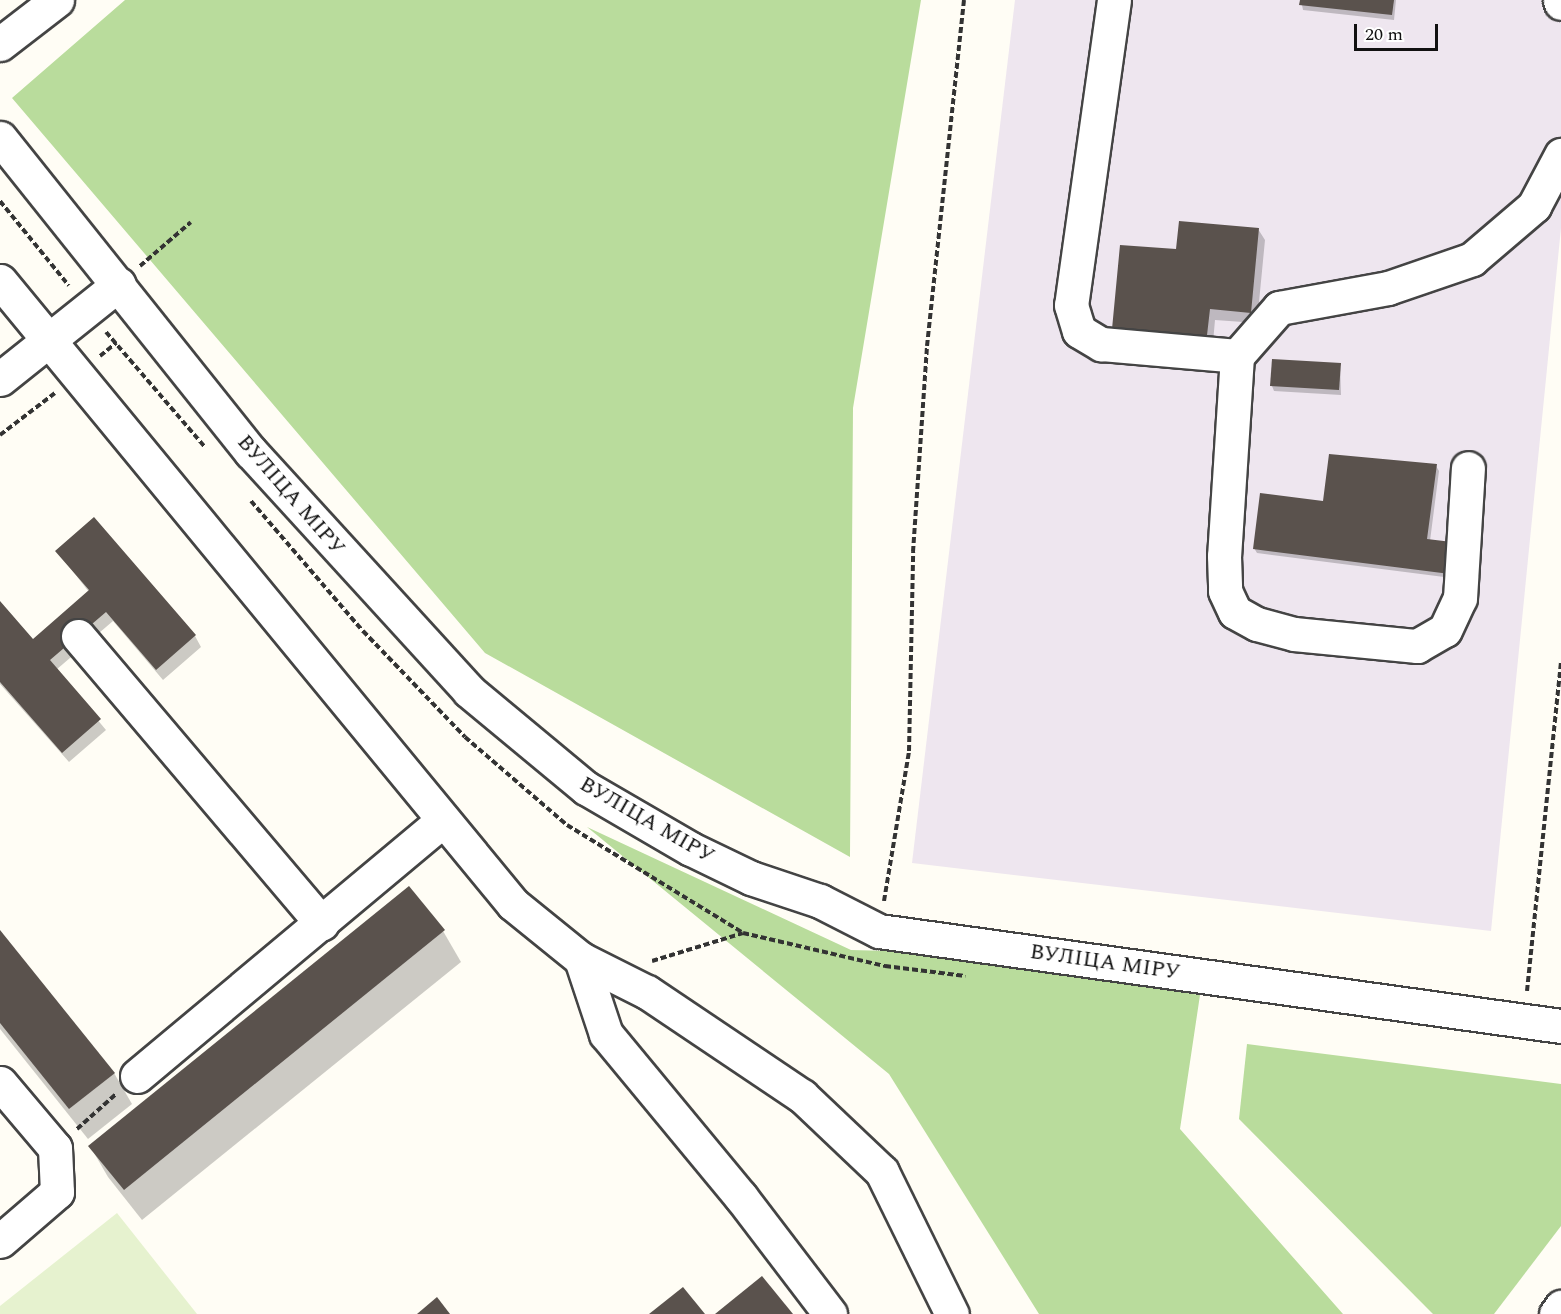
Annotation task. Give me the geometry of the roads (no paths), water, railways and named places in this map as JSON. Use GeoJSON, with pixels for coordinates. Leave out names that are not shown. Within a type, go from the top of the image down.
{"type":"FeatureCollection","features":[{"type":"Feature","properties":{"kind":"street"},"geometry":{"type":"LineString","coordinates":[[0,44],[57,0]]}},
{"type":"Feature","properties":{"kind":"street"},"geometry":{"type":"LineString","coordinates":[[1114,0],[1071,304],[1079,331],[1101,344],[1237,356]]}},
{"type":"Feature","properties":{"kind":"street","name":"ВУЛІЦА МІРУ"},"geometry":{"type":"LineString","coordinates":[[0,138],[251,452],[469,692],[586,788],[635,817],[751,878],[820,901],[879,931],[1561,1026]]}},
{"type":"Feature","properties":{"kind":"street"},"geometry":{"type":"LineString","coordinates":[[1468,468],[1460,598],[1445,630],[1417,646],[1294,634],[1257,624],[1235,612],[1225,591],[1224,556],[1237,356],[1279,308],[1388,288],[1472,259],[1534,206],[1561,155]]}},
{"type":"Feature","properties":{"kind":"street"},"geometry":{"type":"LineString","coordinates":[[0,281],[513,904],[581,959],[647,992],[802,1096],[882,1172],[952,1314]]}},
{"type":"Feature","properties":{"kind":"street"},"geometry":{"type":"LineString","coordinates":[[0,379],[119,284]]}},
{"type":"Feature","properties":{"kind":"street"},"geometry":{"type":"LineString","coordinates":[[78,636],[322,924]]}},
{"type":"Feature","properties":{"kind":"street"},"geometry":{"type":"LineString","coordinates":[[137,1076],[322,924],[443,820]]}},
{"type":"Feature","properties":{"kind":"street"},"geometry":{"type":"LineString","coordinates":[[581,959],[606,1034],[741,1197],[830,1314]]}},
{"type":"Feature","properties":{"kind":"street"},"geometry":{"type":"LineString","coordinates":[[0,1083],[55,1148],[57,1192],[0,1241]]}},
{"type":"Feature","properties":{"kind":"street"},"geometry":{"type":"LineString","coordinates":[[1556,1314],[1561,1307]]}}]}
